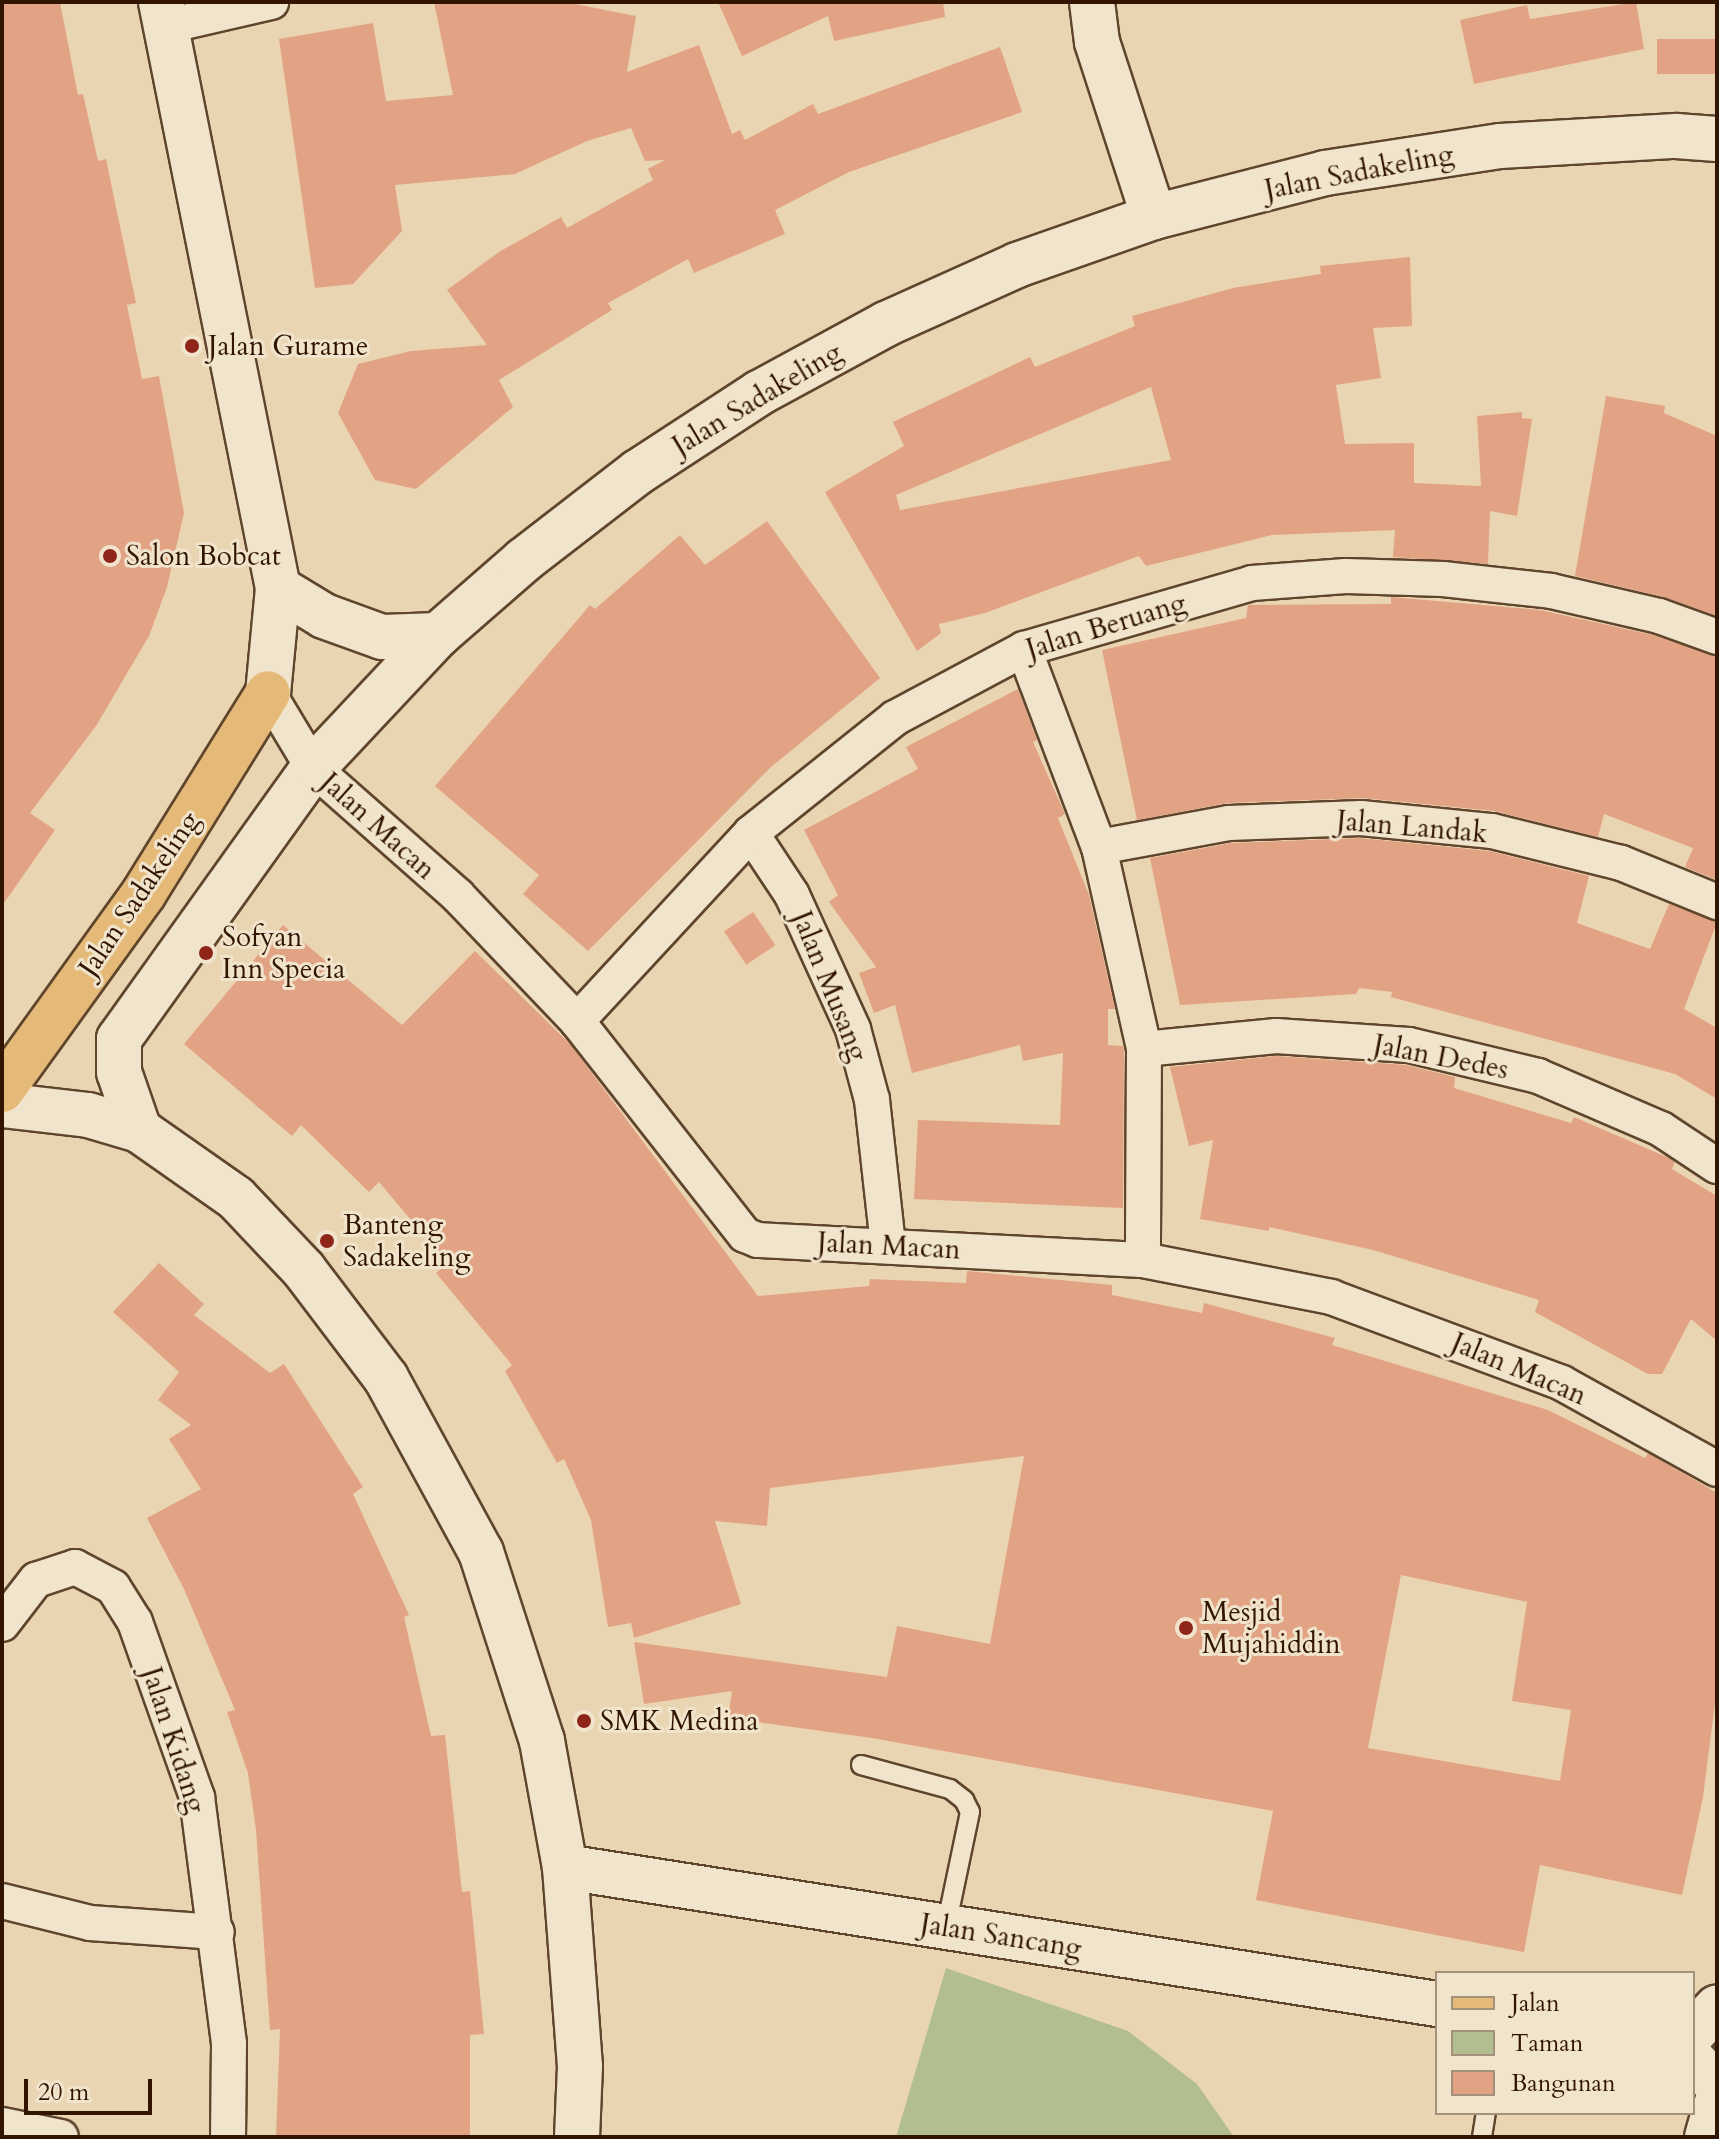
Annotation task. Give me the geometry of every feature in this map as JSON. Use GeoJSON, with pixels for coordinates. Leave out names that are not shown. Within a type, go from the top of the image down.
{"type":"FeatureCollection","features":[{"type":"Feature","properties":{"kind":"main road","name":"Jalan Sadakeling"},"geometry":{"type":"LineString","coordinates":[[2,1090],[144,893],[268,693]]}},
{"type":"Feature","properties":{"kind":"street"},"geometry":{"type":"LineString","coordinates":[[268,693],[278,588],[164,14],[271,2]]}},
{"type":"Feature","properties":{"kind":"street"},"geometry":{"type":"LineString","coordinates":[[1092,2],[1097,42],[1154,217]]}},
{"type":"Feature","properties":{"kind":"street","name":"Jalan Sadakeling"},"geometry":{"type":"LineString","coordinates":[[139,1130],[119,1072],[119,1039],[313,768],[438,635],[524,560],[638,472],[759,393],[951,295],[1154,217],[1325,173],[1500,146],[1676,136],[1717,139]]}},
{"type":"Feature","properties":{"kind":"street","name":"Jalan Beruang"},"geometry":{"type":"LineString","coordinates":[[577,1021],[751,833],[895,718],[1024,649],[1252,583],[1346,576],[1443,579],[1551,591],[1659,616],[1717,637]]}},
{"type":"Feature","properties":{"kind":"street"},"geometry":{"type":"LineString","coordinates":[[278,588],[324,616],[382,637],[438,635]]}},
{"type":"Feature","properties":{"kind":"street"},"geometry":{"type":"LineString","coordinates":[[1024,649],[1099,847],[1144,1049],[1143,1260]]}},
{"type":"Feature","properties":{"kind":"street","name":"Jalan Macan"},"geometry":{"type":"LineString","coordinates":[[268,693],[313,768],[458,896],[577,1021],[745,1235],[758,1240],[1143,1260],[1331,1297],[1450,1338],[1562,1383],[1717,1469]]}},
{"type":"Feature","properties":{"kind":"street","name":"Jalan Landak"},"geometry":{"type":"LineString","coordinates":[[1099,847],[1229,823],[1361,818],[1492,831],[1621,863],[1717,902]]}},
{"type":"Feature","properties":{"kind":"street","name":"Jalan Musang"},"geometry":{"type":"LineString","coordinates":[[751,833],[792,895],[853,1029],[872,1100],[888,1246]]}},
{"type":"Feature","properties":{"kind":"street","name":"Jalan Dedes"},"geometry":{"type":"LineString","coordinates":[[1144,1049],[1276,1036],[1409,1045],[1538,1076],[1661,1129],[1717,1166]]}},
{"type":"Feature","properties":{"kind":"street"},"geometry":{"type":"LineString","coordinates":[[2,1105],[88,1115],[139,1130],[236,1198],[304,1270],[386,1378],[481,1552],[542,1741],[565,1867],[580,2066],[577,2137]]}},
{"type":"Feature","properties":{"kind":"street","name":"Jalan Kidang"},"geometry":{"type":"LineString","coordinates":[[2,1624],[36,1580],[54,1570],[75,1567],[113,1587],[135,1622],[197,1797],[217,1932],[229,2044],[228,2137]]}},
{"type":"Feature","properties":{"kind":"street","name":"Jalan Sancang"},"geometry":{"type":"LineString","coordinates":[[565,1867],[1435,2004]]}},
{"type":"Feature","properties":{"kind":"street"},"geometry":{"type":"LineString","coordinates":[[2,1901],[90,1923],[217,1932]]}},
{"type":"Feature","properties":{"kind":"street"},"geometry":{"type":"LineString","coordinates":[[1695,2031],[1717,2007]]}},
{"type":"Feature","properties":{"kind":"street"},"geometry":{"type":"LineString","coordinates":[[1695,2062],[1717,2085]]}},
{"type":"Feature","properties":{"kind":"street"},"geometry":{"type":"LineString","coordinates":[[1707,2137],[1717,2102]]}},
{"type":"Feature","properties":{"kind":"street"},"geometry":{"type":"LineString","coordinates":[[2,2125],[61,2137]]}},
{"type":"Feature","properties":{"kind":"lane"},"geometry":{"type":"LineString","coordinates":[[861,1765],[950,1789],[970,1812],[946,1927]]}},
{"type":"Feature","properties":{"kind":"lane"},"geometry":{"type":"LineString","coordinates":[[1482,2137],[1486,2115]]}},
{"type":"Feature","properties":{"kind":"green space"},"geometry":{"type":"Polygon","coordinates":[[[946,1968],[1128,2031],[1197,2084],[1234,2137],[896,2137],[946,1968]]]}},
{"type":"Feature","properties":{"kind":"building"},"geometry":{"type":"Polygon","coordinates":[[[2,2],[60,2],[78,95],[83,94],[98,161],[106,159],[136,303],[127,305],[142,379],[159,376],[184,513],[167,587],[149,636],[96,726],[30,813],[55,830],[2,906],[2,2]]]}},
{"type":"Feature","properties":{"kind":"building"},"geometry":{"type":"Polygon","coordinates":[[[434,2],[565,2],[636,16],[627,72],[699,45],[732,134],[740,130],[745,140],[813,104],[818,114],[1000,47],[1022,112],[849,172],[775,210],[785,234],[694,273],[688,259],[608,303],[612,310],[499,380],[513,407],[416,489],[375,480],[338,413],[358,364],[411,351],[487,345],[447,290],[499,252],[561,217],[567,228],[653,180],[648,169],[665,160],[645,161],[631,128],[587,141],[515,174],[395,185],[402,231],[353,284],[315,288],[279,39],[373,23],[386,101],[453,95],[434,2]]]}},
{"type":"Feature","properties":{"kind":"building"},"geometry":{"type":"Polygon","coordinates":[[[718,2],[943,2],[945,17],[834,41],[828,16],[742,56],[718,2]]]}},
{"type":"Feature","properties":{"kind":"building"},"geometry":{"type":"Polygon","coordinates":[[[1636,2],[1644,49],[1474,84],[1460,20],[1527,5],[1530,19],[1636,2]]]}},
{"type":"Feature","properties":{"kind":"building"},"geometry":{"type":"Polygon","coordinates":[[[1657,39],[1717,39],[1717,74],[1657,74],[1657,39]]]}},
{"type":"Feature","properties":{"kind":"building"},"geometry":{"type":"Polygon","coordinates":[[[1410,257],[1412,326],[1373,328],[1381,378],[1336,385],[1345,444],[1414,443],[1414,483],[1481,486],[1477,416],[1522,412],[1522,418],[1532,419],[1517,516],[1490,511],[1488,564],[1393,557],[1395,530],[1272,535],[1146,566],[1139,556],[985,613],[939,624],[941,633],[917,651],[825,492],[904,446],[893,422],[1030,357],[1035,367],[1135,326],[1132,316],[1233,288],[1321,274],[1320,266],[1410,257]],[[1151,387],[896,495],[900,510],[1171,460],[1151,387]]]}},
{"type":"Feature","properties":{"kind":"building"},"geometry":{"type":"Polygon","coordinates":[[[1606,396],[1665,406],[1664,413],[1717,436],[1717,616],[1664,597],[1575,576],[1606,396]]]}},
{"type":"Feature","properties":{"kind":"building"},"geometry":{"type":"Polygon","coordinates":[[[767,521],[880,678],[771,767],[588,951],[523,894],[539,875],[435,786],[590,605],[595,609],[680,535],[705,565],[767,521]]]}},
{"type":"Feature","properties":{"kind":"building"},"geometry":{"type":"Polygon","coordinates":[[[1391,597],[1540,610],[1653,635],[1717,656],[1717,880],[1685,867],[1693,848],[1604,814],[1598,837],[1494,811],[1363,798],[1228,803],[1137,820],[1102,650],[1246,618],[1248,605],[1391,604],[1391,597]]]}},
{"type":"Feature","properties":{"kind":"building"},"geometry":{"type":"Polygon","coordinates":[[[1018,689],[1037,740],[1033,742],[1065,814],[1058,818],[1089,895],[1115,1009],[1108,1009],[1108,1045],[1123,1046],[1123,1208],[914,1199],[918,1120],[1060,1125],[1063,1053],[1023,1061],[1020,1045],[912,1073],[895,1005],[874,1013],[859,973],[876,967],[829,902],[838,895],[804,830],[918,769],[906,747],[1018,689]]]}},
{"type":"Feature","properties":{"kind":"building"},"geometry":{"type":"Polygon","coordinates":[[[1360,838],[1489,851],[1589,876],[1577,923],[1650,949],[1669,904],[1717,922],[1684,1009],[1717,1028],[1717,1099],[1675,1074],[1391,997],[1392,992],[1359,988],[1356,994],[1180,1005],[1150,858],[1231,843],[1360,838]]]}},
{"type":"Feature","properties":{"kind":"building"},"geometry":{"type":"Polygon","coordinates":[[[753,912],[775,945],[746,965],[724,932],[753,912]]]}},
{"type":"Feature","properties":{"kind":"building"},"geometry":{"type":"Polygon","coordinates":[[[283,925],[402,1025],[475,951],[571,1045],[758,1296],[869,1286],[870,1279],[966,1283],[967,1271],[1112,1285],[1112,1295],[1202,1313],[1204,1303],[1335,1338],[1332,1345],[1548,1410],[1645,1458],[1648,1453],[1717,1493],[1717,1688],[1703,1797],[1682,1895],[1540,1865],[1524,1952],[1256,1900],[1273,1811],[872,1738],[728,1718],[732,1691],[644,1704],[634,1642],[887,1677],[897,1626],[990,1644],[1024,1456],[770,1488],[767,1526],[715,1521],[741,1604],[634,1638],[631,1623],[608,1627],[591,1520],[564,1459],[557,1463],[505,1371],[512,1365],[436,1273],[448,1264],[379,1182],[369,1192],[301,1125],[292,1136],[184,1044],[283,925]],[[1401,1575],[1368,1748],[1560,1781],[1571,1710],[1512,1701],[1527,1602],[1401,1575]]]}},
{"type":"Feature","properties":{"kind":"building"},"geometry":{"type":"Polygon","coordinates":[[[1276,1056],[1406,1065],[1455,1077],[1454,1088],[1571,1123],[1574,1117],[1669,1158],[1675,1162],[1672,1169],[1717,1196],[1717,1341],[1691,1319],[1662,1374],[1648,1374],[1535,1312],[1539,1300],[1373,1250],[1269,1227],[1269,1231],[1200,1219],[1213,1140],[1189,1146],[1170,1067],[1276,1056]]]}},
{"type":"Feature","properties":{"kind":"building"},"geometry":{"type":"Polygon","coordinates":[[[159,1263],[204,1304],[194,1315],[270,1373],[284,1364],[363,1487],[353,1494],[409,1615],[404,1617],[431,1736],[445,1735],[462,1892],[470,1891],[484,2034],[470,2035],[470,2137],[276,2137],[280,2029],[270,2030],[256,1830],[248,1773],[227,1712],[235,1710],[184,1589],[147,1518],[201,1489],[169,1439],[191,1425],[158,1400],[179,1372],[113,1312],[159,1263]]]}},
{"type":"Feature","properties":{"kind":"place","name":"Jalan Gurame"},"geometry":{"type":"Point","coordinates":[192,346]}},
{"type":"Feature","properties":{"kind":"place","name":"Salon Bobcat"},"geometry":{"type":"Point","coordinates":[110,556]}},
{"type":"Feature","properties":{"kind":"place","name":"Sofyan Inn Specia"},"geometry":{"type":"Point","coordinates":[206,953]}},
{"type":"Feature","properties":{"kind":"place","name":"Banteng Sadakeling"},"geometry":{"type":"Point","coordinates":[327,1241]}},
{"type":"Feature","properties":{"kind":"place","name":"Mesjid Mujahiddin"},"geometry":{"type":"Point","coordinates":[1186,1628]}},
{"type":"Feature","properties":{"kind":"place","name":"SMK Medina"},"geometry":{"type":"Point","coordinates":[584,1721]}}]}
